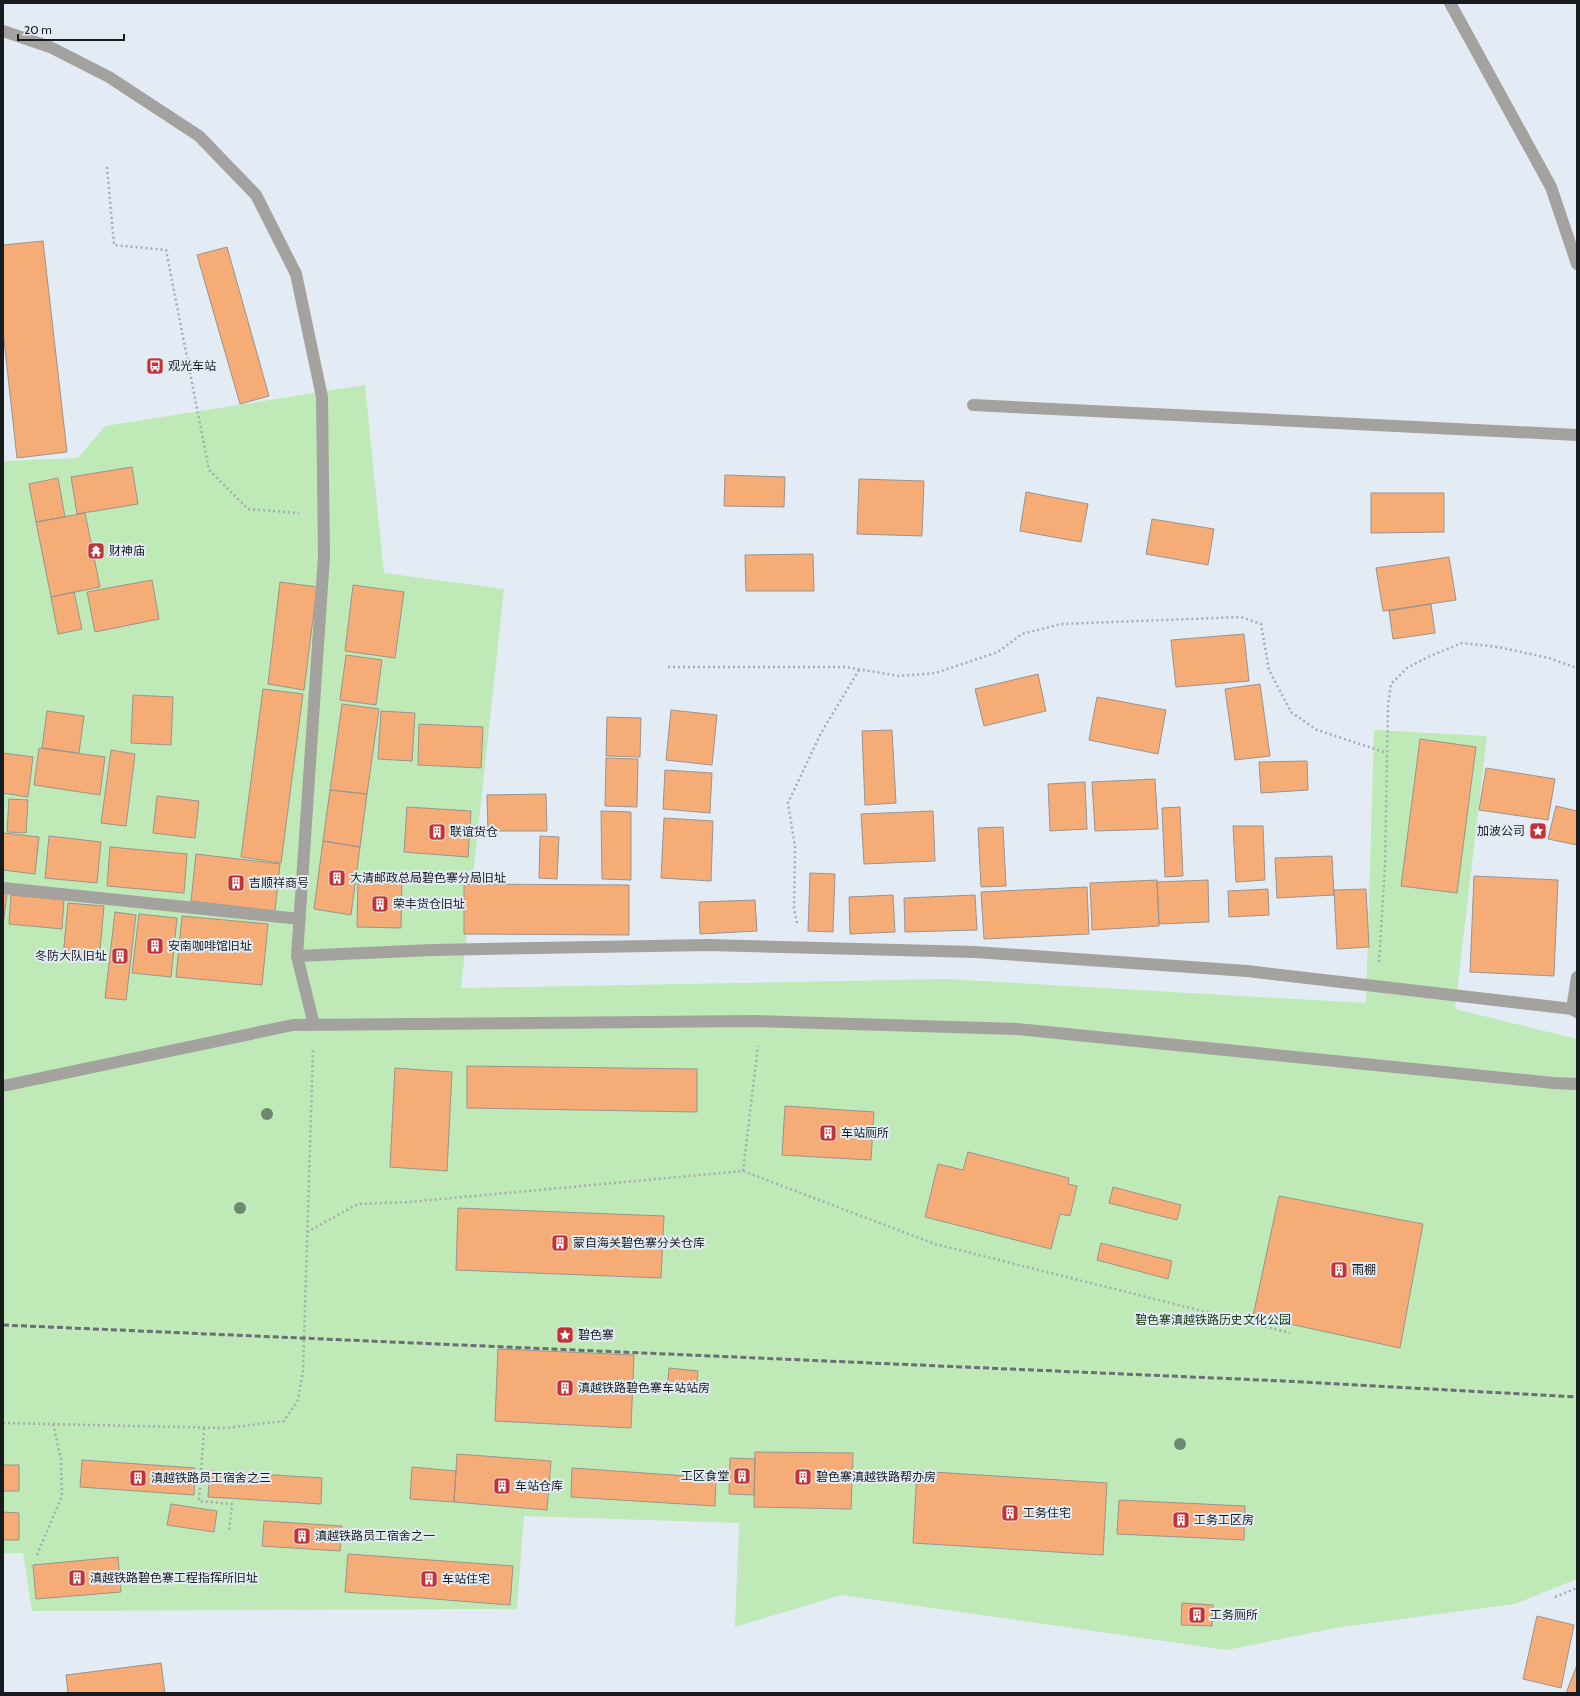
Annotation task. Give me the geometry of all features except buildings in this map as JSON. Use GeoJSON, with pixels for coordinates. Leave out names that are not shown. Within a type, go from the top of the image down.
{"type":"FeatureCollection","features":[{"type":"Feature","properties":{"kind":"street"},"geometry":{"type":"LineString","coordinates":[[1450,3],[1551,187],[1577,264]]}},
{"type":"Feature","properties":{"kind":"street"},"geometry":{"type":"LineString","coordinates":[[3,31],[50,47],[108,77],[199,136],[256,195],[296,274],[322,397],[324,556],[297,956],[314,1025]]}},
{"type":"Feature","properties":{"kind":"street"},"geometry":{"type":"LineString","coordinates":[[973,405],[1577,435]]}},
{"type":"Feature","properties":{"kind":"street"},"geometry":{"type":"LineString","coordinates":[[3,888],[300,919]]}},
{"type":"Feature","properties":{"kind":"street"},"geometry":{"type":"LineString","coordinates":[[297,956],[432,950],[708,945],[983,953],[1248,971],[1575,1011],[1577,977]]}},
{"type":"Feature","properties":{"kind":"street"},"geometry":{"type":"LineString","coordinates":[[3,1086],[293,1025],[761,1021],[1017,1029],[1577,1084]]}},
{"type":"Feature","properties":{"kind":"path"},"geometry":{"type":"LineString","coordinates":[[108,167],[114,245],[166,250],[209,470],[248,509],[324,515]]}},
{"type":"Feature","properties":{"kind":"path"},"geometry":{"type":"LineString","coordinates":[[668,667],[830,667],[899,676],[935,673],[998,652],[1022,634],[1061,624],[1241,617],[1261,624],[1269,670],[1291,712],[1317,730],[1387,753]]}},
{"type":"Feature","properties":{"kind":"path"},"geometry":{"type":"LineString","coordinates":[[1378,987],[1385,865],[1388,705],[1391,684],[1407,668],[1430,656],[1462,643],[1498,647],[1549,658],[1577,668]]}},
{"type":"Feature","properties":{"kind":"path"},"geometry":{"type":"LineString","coordinates":[[801,947],[794,908],[795,847],[788,803],[821,733],[859,670]]}},
{"type":"Feature","properties":{"kind":"path"},"geometry":{"type":"LineString","coordinates":[[743,1171],[761,1021]]}},
{"type":"Feature","properties":{"kind":"path"},"geometry":{"type":"LineString","coordinates":[[3,1423],[226,1428],[284,1421],[298,1400],[303,1371],[314,1025]]}},
{"type":"Feature","properties":{"kind":"path"},"geometry":{"type":"LineString","coordinates":[[308,1232],[358,1204],[409,1202],[743,1171],[935,1244],[1290,1332]]}},
{"type":"Feature","properties":{"kind":"path"},"geometry":{"type":"LineString","coordinates":[[37,1555],[62,1496],[61,1459],[53,1424]]}},
{"type":"Feature","properties":{"kind":"path"},"geometry":{"type":"LineString","coordinates":[[204,1428],[199,1501],[232,1504],[229,1532]]}},
{"type":"Feature","properties":{"kind":"path"},"geometry":{"type":"LineString","coordinates":[[1556,1597],[1577,1588]]}},
{"type":"Feature","properties":{"kind":"green space","name":"碧色寨滇越铁路历史文化公园"},"geometry":{"type":"Polygon","coordinates":[[[365,385],[384,573],[504,589],[461,988],[946,979],[1366,1003],[1374,730],[1487,736],[1455,1009],[1577,1039],[1577,1579],[1515,1604],[1341,1627],[1227,1650],[841,1595],[735,1627],[739,1523],[524,1516],[517,1609],[32,1611],[23,1553],[3,1553],[3,461],[78,458],[105,426],[365,385]]]}},
{"type":"Feature","properties":{"kind":"railway"},"geometry":{"type":"LineString","coordinates":[[3,1325],[1284,1381],[1577,1397]]}},
{"type":"Feature","properties":{"kind":"place","name":"观光车站"},"geometry":{"type":"Point","coordinates":[155,366]}},
{"type":"Feature","properties":{"kind":"place","name":"财神庙"},"geometry":{"type":"Point","coordinates":[96,551]}},
{"type":"Feature","properties":{"kind":"place","name":"加波公司"},"geometry":{"type":"Point","coordinates":[1538,831]}},
{"type":"Feature","properties":{"kind":"place","name":"联谊货仓"},"geometry":{"type":"Point","coordinates":[437,832]}},
{"type":"Feature","properties":{"kind":"place","name":"大清邮政总局碧色寨分局旧址"},"geometry":{"type":"Point","coordinates":[337,878]}},
{"type":"Feature","properties":{"kind":"place","name":"吉顺祥商号"},"geometry":{"type":"Point","coordinates":[236,883]}},
{"type":"Feature","properties":{"kind":"place","name":"荣丰货仓旧址"},"geometry":{"type":"Point","coordinates":[380,904]}},
{"type":"Feature","properties":{"kind":"place","name":"安南咖啡馆旧址"},"geometry":{"type":"Point","coordinates":[155,946]}},
{"type":"Feature","properties":{"kind":"place","name":"冬防大队旧址"},"geometry":{"type":"Point","coordinates":[120,956]}},
{"type":"Feature","properties":{"kind":"place","name":"车站厕所"},"geometry":{"type":"Point","coordinates":[828,1133]}},
{"type":"Feature","properties":{"kind":"place","name":"蒙自海关碧色寨分关仓库"},"geometry":{"type":"Point","coordinates":[560,1243]}},
{"type":"Feature","properties":{"kind":"place","name":"雨棚"},"geometry":{"type":"Point","coordinates":[1339,1270]}},
{"type":"Feature","properties":{"kind":"place","name":"碧色寨"},"geometry":{"type":"Point","coordinates":[565,1335]}},
{"type":"Feature","properties":{"kind":"place","name":"滇越铁路碧色寨车站站房"},"geometry":{"type":"Point","coordinates":[565,1388]}},
{"type":"Feature","properties":{"kind":"place","name":"工区食堂"},"geometry":{"type":"Point","coordinates":[742,1476]}},
{"type":"Feature","properties":{"kind":"place","name":"碧色寨滇越铁路帮办房"},"geometry":{"type":"Point","coordinates":[803,1477]}},
{"type":"Feature","properties":{"kind":"place","name":"滇越铁路员工宿舍之三"},"geometry":{"type":"Point","coordinates":[138,1478]}},
{"type":"Feature","properties":{"kind":"place","name":"车站仓库"},"geometry":{"type":"Point","coordinates":[502,1486]}},
{"type":"Feature","properties":{"kind":"place","name":"工务住宅"},"geometry":{"type":"Point","coordinates":[1010,1513]}},
{"type":"Feature","properties":{"kind":"place","name":"工务工区房"},"geometry":{"type":"Point","coordinates":[1181,1520]}},
{"type":"Feature","properties":{"kind":"place","name":"滇越铁路员工宿舍之一"},"geometry":{"type":"Point","coordinates":[302,1536]}},
{"type":"Feature","properties":{"kind":"place","name":"滇越铁路碧色寨工程指挥所旧址"},"geometry":{"type":"Point","coordinates":[77,1578]}},
{"type":"Feature","properties":{"kind":"place","name":"车站住宅"},"geometry":{"type":"Point","coordinates":[429,1579]}},
{"type":"Feature","properties":{"kind":"place","name":"工务厕所"},"geometry":{"type":"Point","coordinates":[1197,1615]}}]}
